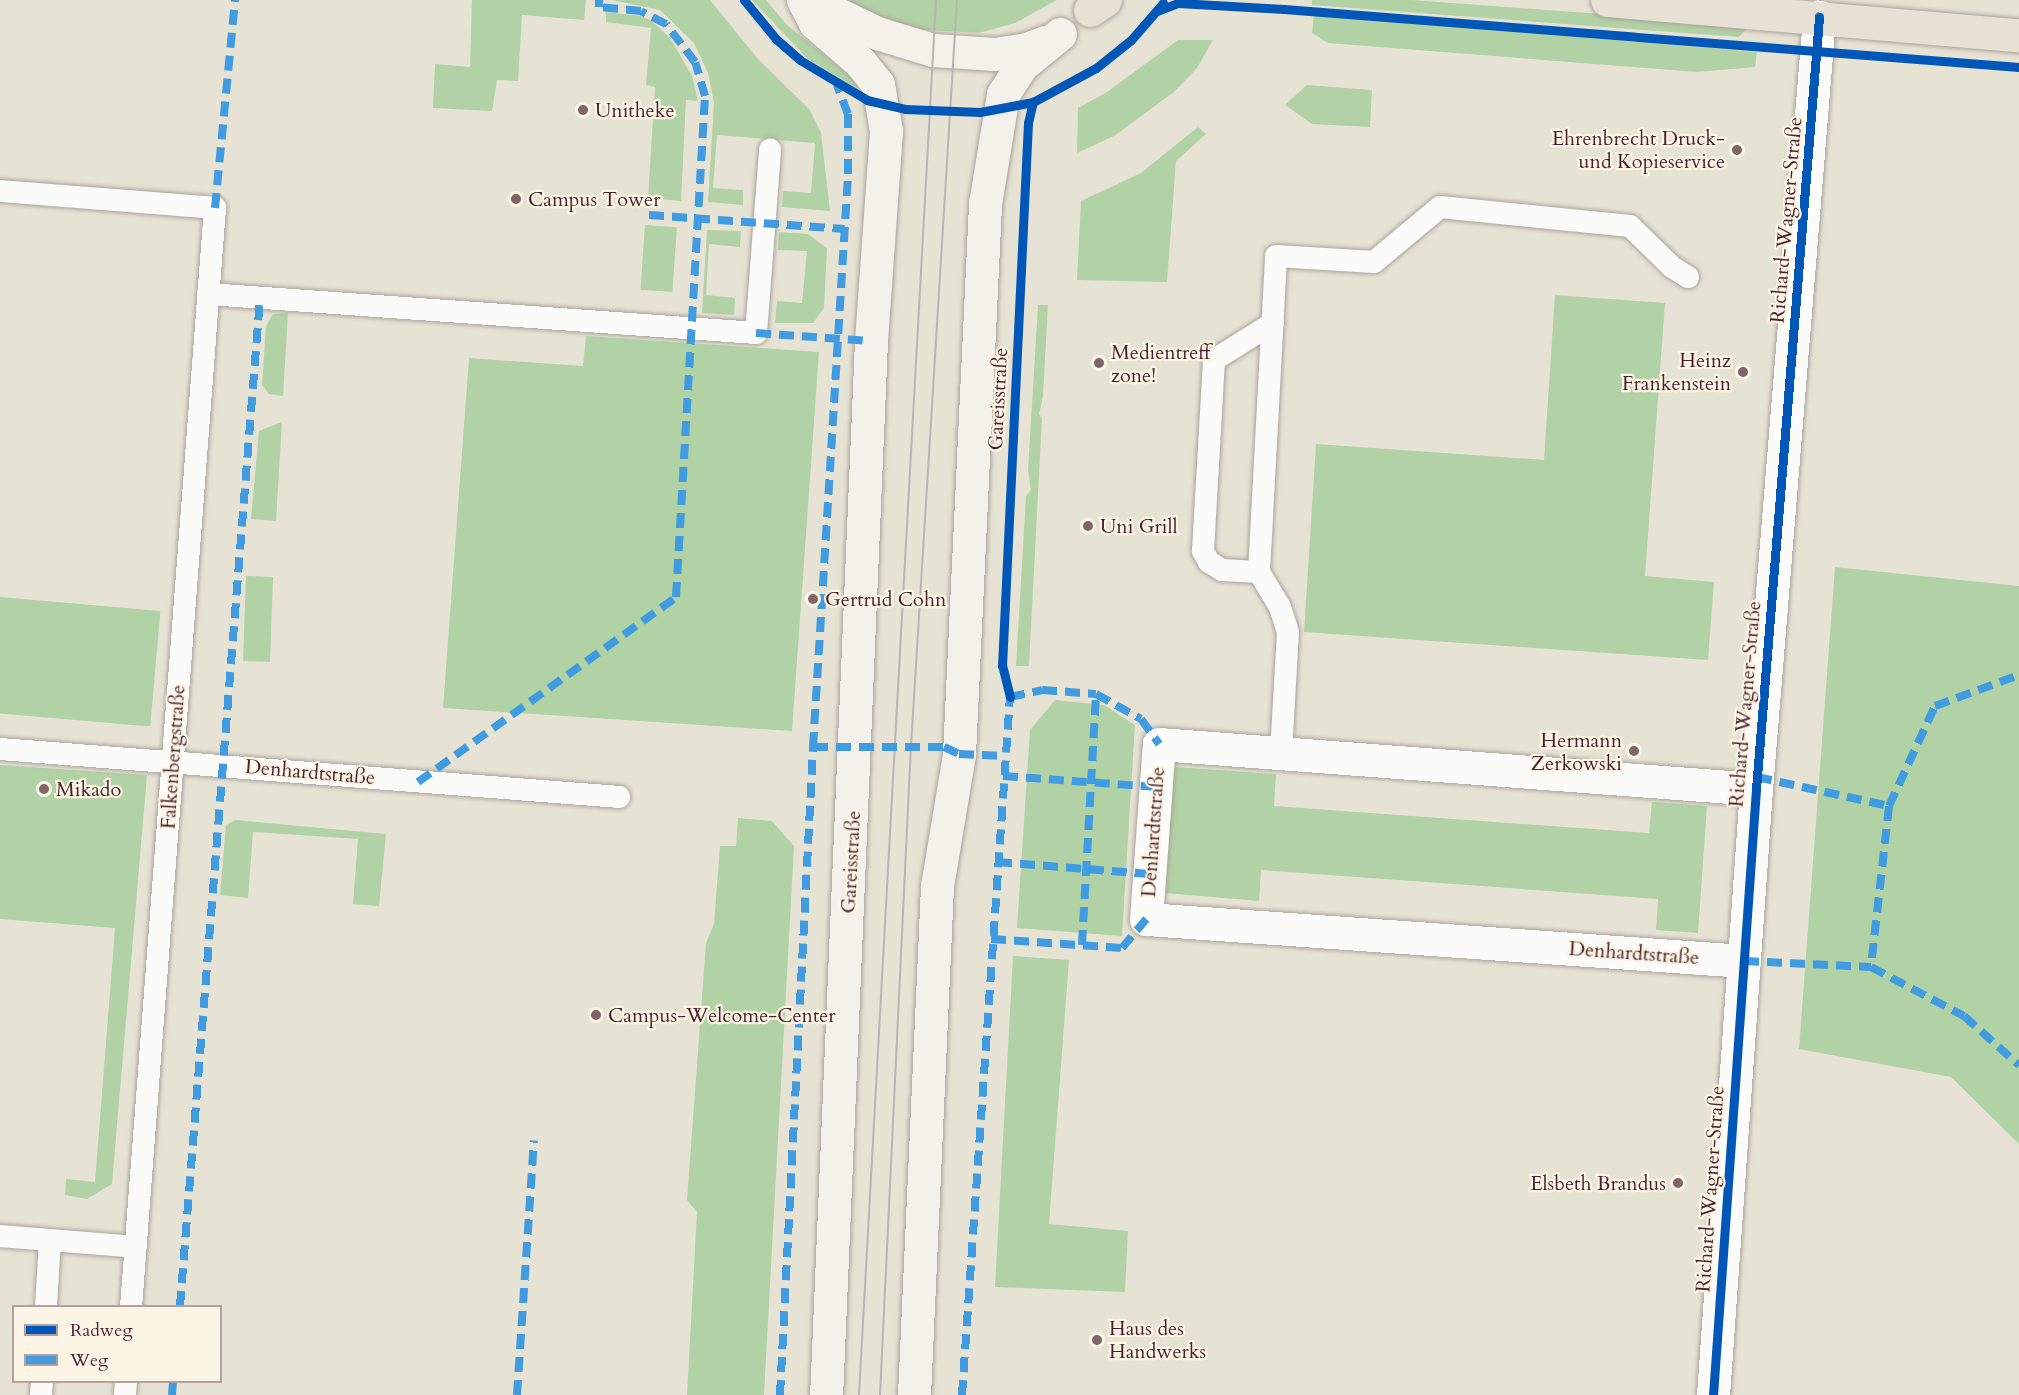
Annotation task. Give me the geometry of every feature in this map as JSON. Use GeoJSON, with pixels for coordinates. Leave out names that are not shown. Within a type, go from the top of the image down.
{"type":"FeatureCollection","features":[{"type":"Feature","properties":{"kind":"main road","name":"Gareisstraße"},"geometry":{"type":"LineString","coordinates":[[803,0],[815,23],[860,62],[878,84],[886,131],[871,341],[826,1395]]}},
{"type":"Feature","properties":{"kind":"main road"},"geometry":{"type":"LineString","coordinates":[[809,0],[877,33],[933,50],[1011,52],[1060,34]]}},
{"type":"Feature","properties":{"kind":"main road"},"geometry":{"type":"LineString","coordinates":[[1607,0],[2019,34]]}},
{"type":"Feature","properties":{"kind":"main road","name":"Gareisstraße"},"geometry":{"type":"LineString","coordinates":[[914,1395],[937,886],[959,754],[985,204],[1003,94],[1022,65],[1097,4]]}},
{"type":"Feature","properties":{"kind":"street","name":"Richard-Wagner-Straße"},"geometry":{"type":"LineString","coordinates":[[1713,1395],[1756,789],[1819,17]]}},
{"type":"Feature","properties":{"kind":"street","name":"Denhardtstraße"},"geometry":{"type":"LineString","coordinates":[[1744,961],[1146,919],[1159,744],[1756,789]]}},
{"type":"Feature","properties":{"kind":"lane"},"geometry":{"type":"LineString","coordinates":[[208,294],[756,333],[770,150]]}},
{"type":"Feature","properties":{"kind":"lane","name":"Falkenbergstraße"},"geometry":{"type":"LineString","coordinates":[[0,191],[214,208],[131,1305]]}},
{"type":"Feature","properties":{"kind":"lane"},"geometry":{"type":"LineString","coordinates":[[1281,753],[1288,632],[1280,607],[1259,572],[1276,255],[1374,262],[1440,207],[1630,226],[1672,267],[1688,277]]}},
{"type":"Feature","properties":{"kind":"lane"},"geometry":{"type":"LineString","coordinates":[[1259,572],[1222,570],[1209,562],[1203,551],[1214,360],[1273,323]]}},
{"type":"Feature","properties":{"kind":"lane","name":"Denhardtstraße"},"geometry":{"type":"LineString","coordinates":[[0,749],[174,760],[619,797]]}},
{"type":"Feature","properties":{"kind":"lane"},"geometry":{"type":"LineString","coordinates":[[0,1236],[136,1247]]}},
{"type":"Feature","properties":{"kind":"lane"},"geometry":{"type":"LineString","coordinates":[[46,1305],[50,1241]]}},
{"type":"Feature","properties":{"kind":"green space"},"geometry":{"type":"Polygon","coordinates":[[[472,0],[586,0],[584,20],[522,15],[518,81],[497,80],[492,111],[433,108],[435,64],[470,67],[472,0]]]}},
{"type":"Feature","properties":{"kind":"green space"},"geometry":{"type":"Polygon","coordinates":[[[612,0],[710,0],[758,59],[810,110],[821,133],[830,211],[782,207],[783,191],[811,193],[815,143],[717,135],[713,188],[743,190],[743,205],[708,202],[714,103],[708,73],[694,43],[660,10],[612,0]]]}},
{"type":"Feature","properties":{"kind":"green space"},"geometry":{"type":"Polygon","coordinates":[[[752,0],[766,0],[787,25],[852,77],[858,89],[808,59],[752,0]]]}},
{"type":"Feature","properties":{"kind":"green space"},"geometry":{"type":"Polygon","coordinates":[[[849,0],[1057,0],[1015,23],[979,33],[910,29],[863,10],[849,0]]]}},
{"type":"Feature","properties":{"kind":"green space"},"geometry":{"type":"Polygon","coordinates":[[[1312,0],[1412,0],[1709,22],[1747,28],[1739,37],[1312,5],[1312,0]]]}},
{"type":"Feature","properties":{"kind":"green space"},"geometry":{"type":"Polygon","coordinates":[[[606,12],[641,16],[652,21],[670,38],[692,76],[698,101],[686,100],[681,201],[648,198],[655,87],[646,85],[651,28],[606,22],[606,12]]]}},
{"type":"Feature","properties":{"kind":"green space"},"geometry":{"type":"Polygon","coordinates":[[[1314,15],[1757,52],[1755,67],[1697,72],[1328,43],[1312,33],[1314,15]]]}},
{"type":"Feature","properties":{"kind":"green space"},"geometry":{"type":"Polygon","coordinates":[[[1178,40],[1213,40],[1197,68],[1174,92],[1114,136],[1077,153],[1078,108],[1107,92],[1178,40]]]}},
{"type":"Feature","properties":{"kind":"green space"},"geometry":{"type":"Polygon","coordinates":[[[1307,85],[1372,90],[1370,127],[1312,124],[1285,105],[1307,85]]]}},
{"type":"Feature","properties":{"kind":"green space"},"geometry":{"type":"Polygon","coordinates":[[[1198,127],[1206,134],[1176,161],[1167,282],[1077,280],[1081,201],[1141,173],[1198,127]]]}},
{"type":"Feature","properties":{"kind":"green space"},"geometry":{"type":"Polygon","coordinates":[[[645,225],[677,227],[672,292],[640,290],[645,225]]]}},
{"type":"Feature","properties":{"kind":"green space"},"geometry":{"type":"Polygon","coordinates":[[[707,230],[741,231],[740,247],[709,244],[706,295],[735,298],[734,315],[702,313],[707,230]]]}},
{"type":"Feature","properties":{"kind":"green space"},"geometry":{"type":"Polygon","coordinates":[[[779,232],[808,234],[827,248],[824,308],[813,323],[775,323],[777,301],[802,303],[807,251],[778,250],[779,232]]]}},
{"type":"Feature","properties":{"kind":"green space"},"geometry":{"type":"Polygon","coordinates":[[[1555,295],[1665,303],[1645,576],[1714,582],[1708,660],[1304,632],[1316,444],[1544,460],[1555,295]]]}},
{"type":"Feature","properties":{"kind":"green space"},"geometry":{"type":"Polygon","coordinates":[[[1038,305],[1048,305],[1043,396],[1039,414],[1042,418],[1029,666],[1016,666],[1026,496],[1031,490],[1028,470],[1038,305]]]}},
{"type":"Feature","properties":{"kind":"green space"},"geometry":{"type":"Polygon","coordinates":[[[288,313],[283,396],[269,394],[262,385],[266,326],[273,314],[288,313]]]}},
{"type":"Feature","properties":{"kind":"green space"},"geometry":{"type":"Polygon","coordinates":[[[586,336],[819,352],[792,731],[443,708],[469,358],[583,366],[586,336]]]}},
{"type":"Feature","properties":{"kind":"green space"},"geometry":{"type":"Polygon","coordinates":[[[282,422],[276,521],[251,519],[259,431],[282,422]]]}},
{"type":"Feature","properties":{"kind":"green space"},"geometry":{"type":"Polygon","coordinates":[[[1835,567],[2019,586],[2019,1144],[1951,1077],[1799,1049],[1835,567]]]}},
{"type":"Feature","properties":{"kind":"green space"},"geometry":{"type":"Polygon","coordinates":[[[246,576],[273,577],[270,662],[243,661],[246,576]]]}},
{"type":"Feature","properties":{"kind":"green space"},"geometry":{"type":"Polygon","coordinates":[[[0,597],[160,611],[150,727],[0,713],[0,597]]]}},
{"type":"Feature","properties":{"kind":"green space"},"geometry":{"type":"Polygon","coordinates":[[[1055,700],[1104,705],[1135,725],[1122,936],[1017,928],[1030,730],[1055,700]]]}},
{"type":"Feature","properties":{"kind":"green space"},"geometry":{"type":"Polygon","coordinates":[[[0,765],[147,775],[112,1184],[87,1199],[65,1195],[66,1179],[95,1182],[115,928],[0,919],[0,765]]]}},
{"type":"Feature","properties":{"kind":"green space"},"geometry":{"type":"Polygon","coordinates":[[[1174,767],[1276,774],[1274,806],[1649,833],[1652,802],[1707,806],[1698,933],[1656,930],[1658,899],[1261,870],[1259,901],[1165,893],[1174,767]]]}},
{"type":"Feature","properties":{"kind":"green space"},"geometry":{"type":"Polygon","coordinates":[[[738,818],[772,821],[794,846],[764,1395],[687,1395],[697,1212],[687,1200],[706,943],[714,924],[720,846],[736,846],[738,818]]]}},
{"type":"Feature","properties":{"kind":"green space"},"geometry":{"type":"Polygon","coordinates":[[[235,820],[386,834],[379,906],[353,904],[358,839],[253,832],[248,898],[220,895],[226,825],[235,820]]]}},
{"type":"Feature","properties":{"kind":"green space"},"geometry":{"type":"Polygon","coordinates":[[[1013,956],[1069,960],[1049,1224],[1128,1231],[1125,1292],[995,1287],[1013,956]]]}},
{"type":"Feature","properties":{"kind":"tram line"},"geometry":{"type":"LineString","coordinates":[[859,1395],[936,0]]}},
{"type":"Feature","properties":{"kind":"tram line"},"geometry":{"type":"LineString","coordinates":[[880,1395],[911,746],[957,0]]}},
{"type":"Feature","properties":{"kind":"marked path"},"geometry":{"type":"LineString","coordinates":[[215,208],[235,0]]}},
{"type":"Feature","properties":{"kind":"marked path"},"geometry":{"type":"LineString","coordinates":[[418,782],[676,597],[705,96],[695,62],[666,24],[641,11],[599,7],[599,0]]}},
{"type":"Feature","properties":{"kind":"marked path"},"geometry":{"type":"LineString","coordinates":[[780,1395],[813,747],[848,174],[848,114],[837,85]]}},
{"type":"Feature","properties":{"kind":"marked path"},"geometry":{"type":"LineString","coordinates":[[649,215],[844,229]]}},
{"type":"Feature","properties":{"kind":"marked path"},"geometry":{"type":"LineString","coordinates":[[180,1305],[260,298]]}},
{"type":"Feature","properties":{"kind":"marked path"},"geometry":{"type":"LineString","coordinates":[[756,333],[871,341]]}},
{"type":"Feature","properties":{"kind":"marked path"},"geometry":{"type":"LineString","coordinates":[[1889,806],[1935,706],[2019,675]]}},
{"type":"Feature","properties":{"kind":"marked path"},"geometry":{"type":"LineString","coordinates":[[962,1395],[1010,697],[1042,690],[1096,694],[1141,719],[1159,744]]}},
{"type":"Feature","properties":{"kind":"marked path"},"geometry":{"type":"LineString","coordinates":[[1082,945],[1096,694]]}},
{"type":"Feature","properties":{"kind":"marked path"},"geometry":{"type":"LineString","coordinates":[[813,747],[944,747],[959,754],[1005,756]]}},
{"type":"Feature","properties":{"kind":"marked path"},"geometry":{"type":"LineString","coordinates":[[1003,776],[1155,787]]}},
{"type":"Feature","properties":{"kind":"marked path"},"geometry":{"type":"LineString","coordinates":[[1757,777],[1889,806],[1871,967]]}},
{"type":"Feature","properties":{"kind":"marked path"},"geometry":{"type":"LineString","coordinates":[[997,862],[1150,874]]}},
{"type":"Feature","properties":{"kind":"marked path"},"geometry":{"type":"LineString","coordinates":[[991,939],[1122,948],[1146,919]]}},
{"type":"Feature","properties":{"kind":"marked path"},"geometry":{"type":"LineString","coordinates":[[1744,961],[1871,967],[1964,1016],[2019,1065]]}},
{"type":"Feature","properties":{"kind":"marked path"},"geometry":{"type":"LineString","coordinates":[[517,1395],[534,1141]]}},
{"type":"Feature","properties":{"kind":"marked path"},"geometry":{"type":"LineString","coordinates":[[172,1395],[173,1383]]}},
{"type":"Feature","properties":{"kind":"cycle path"},"geometry":{"type":"LineString","coordinates":[[744,0],[776,39],[800,60],[867,100],[905,109],[980,112],[1033,102],[1096,68],[1131,40],[1163,3]]}},
{"type":"Feature","properties":{"kind":"cycle path"},"geometry":{"type":"LineString","coordinates":[[1157,11],[1178,3],[1284,9],[2019,67]]}},
{"type":"Feature","properties":{"kind":"cycle path"},"geometry":{"type":"LineString","coordinates":[[1713,1395],[1756,789],[1819,17]]}},
{"type":"Feature","properties":{"kind":"cycle path"},"geometry":{"type":"LineString","coordinates":[[1010,697],[1002,666],[1028,123],[1033,102]]}},
{"type":"Feature","properties":{"kind":"place","name":"Unitheke"},"geometry":{"type":"Point","coordinates":[583,110]}},
{"type":"Feature","properties":{"kind":"place","name":"Ehrenbrecht Druck- und Kopieservice"},"geometry":{"type":"Point","coordinates":[1737,150]}},
{"type":"Feature","properties":{"kind":"place","name":"Campus Tower"},"geometry":{"type":"Point","coordinates":[516,199]}},
{"type":"Feature","properties":{"kind":"place","name":"Medientreff zone!"},"geometry":{"type":"Point","coordinates":[1099,363]}},
{"type":"Feature","properties":{"kind":"place","name":"Heinz Frankenstein"},"geometry":{"type":"Point","coordinates":[1743,372]}},
{"type":"Feature","properties":{"kind":"place","name":"Uni Grill"},"geometry":{"type":"Point","coordinates":[1088,526]}},
{"type":"Feature","properties":{"kind":"place","name":"Gertrud Cohn"},"geometry":{"type":"Point","coordinates":[813,599]}},
{"type":"Feature","properties":{"kind":"place","name":"Hermann Zerkowski"},"geometry":{"type":"Point","coordinates":[1634,751]}},
{"type":"Feature","properties":{"kind":"place","name":"Mikado"},"geometry":{"type":"Point","coordinates":[44,789]}},
{"type":"Feature","properties":{"kind":"place","name":"Campus-Welcome-Center"},"geometry":{"type":"Point","coordinates":[596,1015]}},
{"type":"Feature","properties":{"kind":"place","name":"Elsbeth Brandus"},"geometry":{"type":"Point","coordinates":[1678,1183]}},
{"type":"Feature","properties":{"kind":"place","name":"Haus des Handwerks"},"geometry":{"type":"Point","coordinates":[1097,1340]}}]}
